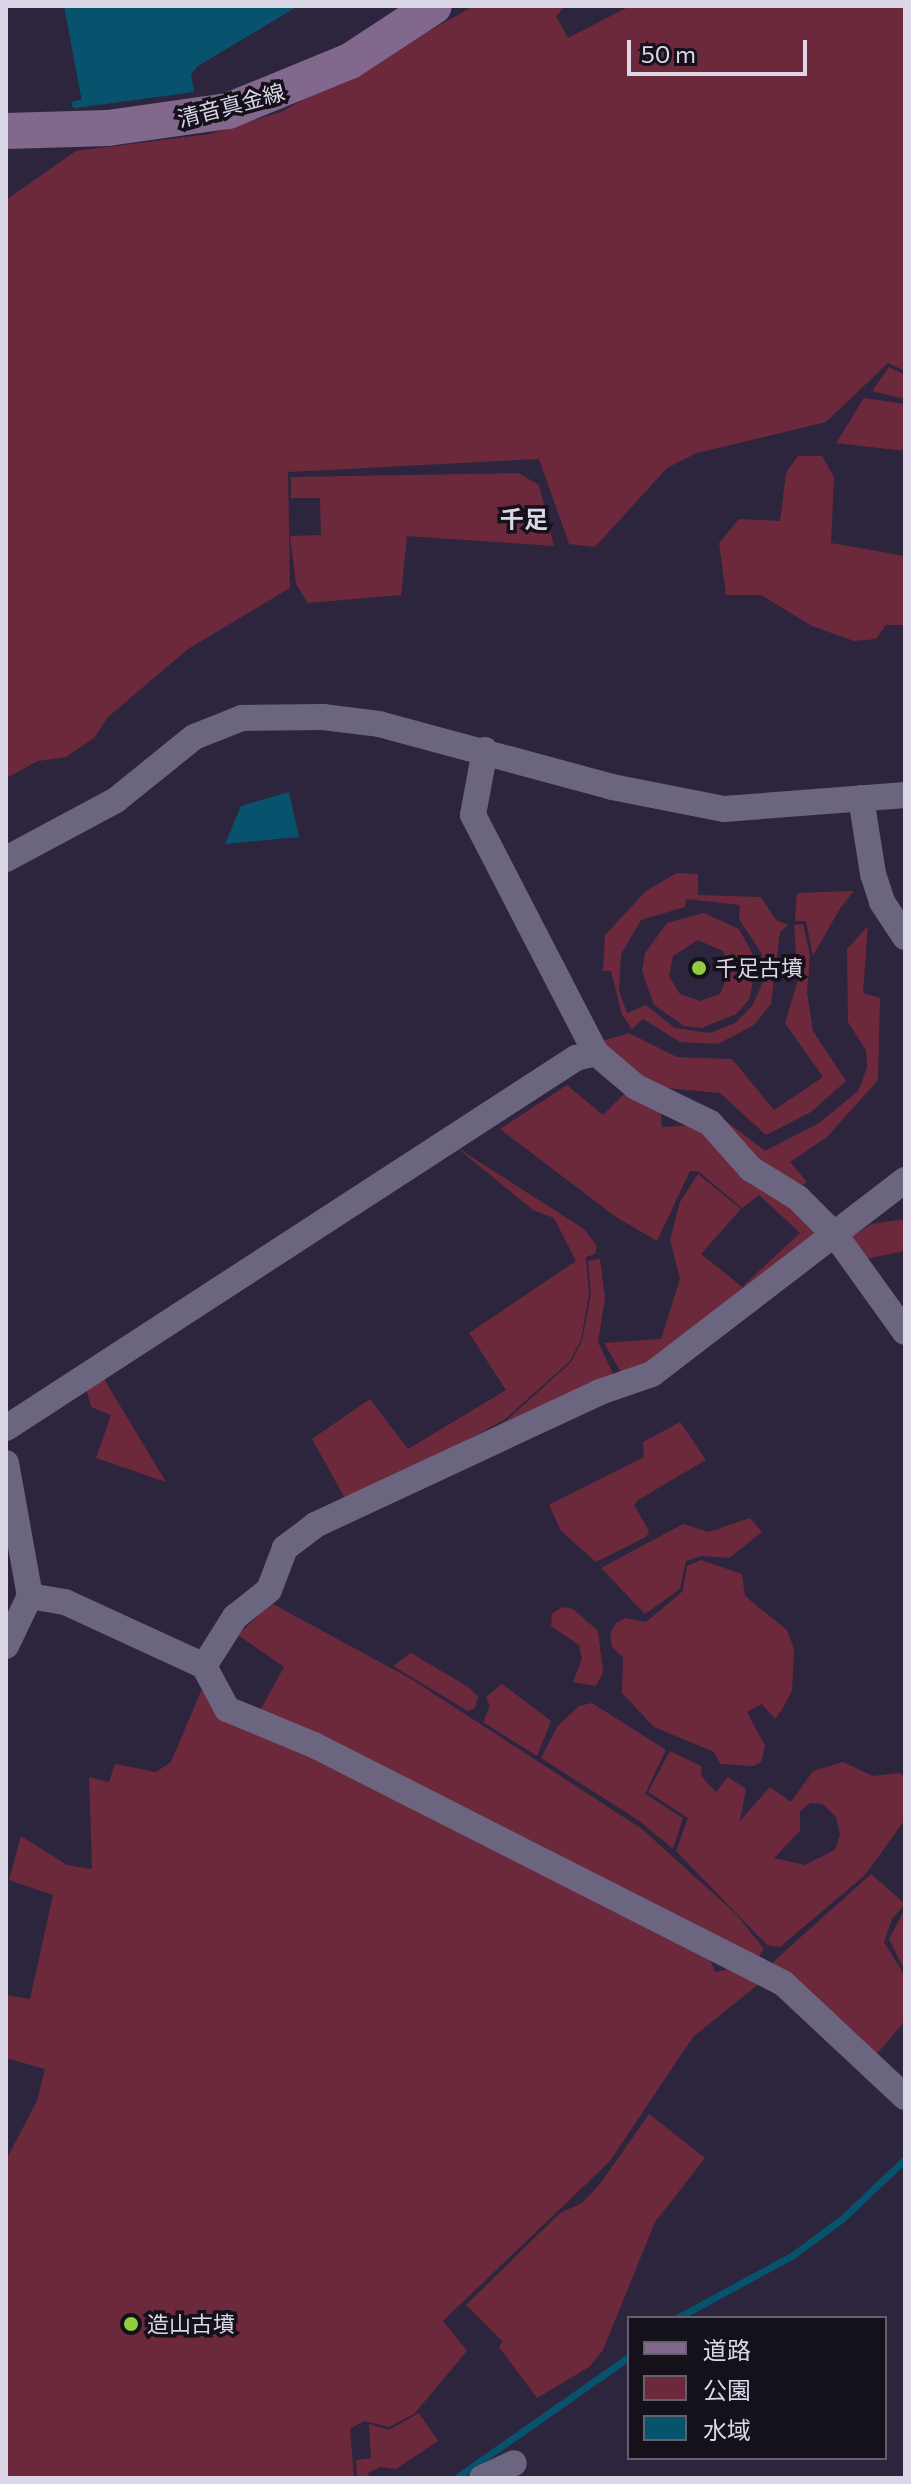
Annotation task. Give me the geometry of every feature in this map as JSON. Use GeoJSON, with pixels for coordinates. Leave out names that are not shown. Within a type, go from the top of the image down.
{"type":"FeatureCollection","features":[{"type":"Feature","properties":{"kind":"main road","name":"清音真金線"},"geometry":{"type":"LineString","coordinates":[[6,131],[108,128],[228,111],[350,61],[434,6]]}},
{"type":"Feature","properties":{"kind":"street"},"geometry":{"type":"LineString","coordinates":[[6,859],[116,800],[194,737],[242,718],[345,718],[485,750],[612,787],[724,809],[905,795]]}},
{"type":"Feature","properties":{"kind":"street"},"geometry":{"type":"LineString","coordinates":[[485,750],[473,815],[596,1053],[636,1087],[710,1123],[751,1169],[798,1198],[836,1236],[905,1332]]}},
{"type":"Feature","properties":{"kind":"street"},"geometry":{"type":"LineString","coordinates":[[861,798],[873,874],[882,902],[905,937]]}},
{"type":"Feature","properties":{"kind":"street"},"geometry":{"type":"LineString","coordinates":[[6,1428],[576,1058],[596,1053]]}},
{"type":"Feature","properties":{"kind":"street"},"geometry":{"type":"LineString","coordinates":[[204,1666],[235,1617],[269,1590],[285,1548],[315,1525],[600,1392],[652,1374],[836,1236],[905,1180]]}},
{"type":"Feature","properties":{"kind":"street"},"geometry":{"type":"LineString","coordinates":[[6,1463],[30,1596],[6,1646]]}},
{"type":"Feature","properties":{"kind":"street"},"geometry":{"type":"LineString","coordinates":[[30,1596],[65,1602],[204,1666],[227,1709],[314,1745],[775,1978],[905,2097]]}},
{"type":"Feature","properties":{"kind":"street"},"geometry":{"type":"LineString","coordinates":[[482,2478],[514,2463]]}},
{"type":"Feature","properties":{"kind":"green space"},"geometry":{"type":"Polygon","coordinates":[[[474,6],[565,6],[556,16],[568,38],[630,6],[905,6],[905,371],[888,363],[826,422],[697,453],[667,468],[595,547],[569,544],[539,459],[288,472],[290,588],[188,649],[108,717],[94,738],[66,757],[38,761],[6,778],[6,200],[76,151],[210,134],[281,112],[474,6]]]}},
{"type":"Feature","properties":{"kind":"green space"},"geometry":{"type":"Polygon","coordinates":[[[889,367],[905,375],[905,399],[872,391],[889,367]]]}},
{"type":"Feature","properties":{"kind":"green space"},"geometry":{"type":"Polygon","coordinates":[[[864,398],[905,404],[905,451],[836,443],[864,398]]]}},
{"type":"Feature","properties":{"kind":"green space"},"geometry":{"type":"Polygon","coordinates":[[[798,456],[822,456],[834,477],[831,543],[905,556],[905,625],[886,625],[876,639],[854,641],[812,626],[761,595],[726,595],[719,543],[739,519],[780,521],[786,473],[798,456]]]}},
{"type":"Feature","properties":{"kind":"green space"},"geometry":{"type":"Polygon","coordinates":[[[518,473],[539,485],[554,546],[407,536],[401,595],[308,603],[296,584],[290,536],[321,535],[320,498],[291,498],[291,477],[518,473]]]}},
{"type":"Feature","properties":{"kind":"green space"},"geometry":{"type":"Polygon","coordinates":[[[677,873],[698,874],[698,895],[761,897],[776,920],[788,925],[780,932],[771,1004],[754,1025],[718,1044],[680,1042],[643,1019],[632,1029],[622,1015],[611,971],[603,971],[605,935],[646,891],[677,873]],[[686,899],[685,907],[641,920],[621,954],[619,991],[627,1013],[646,1005],[675,1028],[710,1033],[735,1023],[752,1006],[763,982],[762,954],[739,919],[740,905],[686,899]]]}},
{"type":"Feature","properties":{"kind":"green space"},"geometry":{"type":"Polygon","coordinates":[[[854,891],[839,910],[813,956],[806,921],[795,921],[797,893],[854,891]]]}},
{"type":"Feature","properties":{"kind":"green space"},"geometry":{"type":"Polygon","coordinates":[[[704,913],[739,929],[757,962],[749,1000],[736,1014],[702,1028],[684,1026],[654,1005],[642,971],[645,953],[667,923],[704,913]],[[698,940],[673,956],[669,976],[680,994],[700,1001],[720,994],[730,969],[723,951],[698,940]]]}},
{"type":"Feature","properties":{"kind":"green space"},"geometry":{"type":"Polygon","coordinates":[[[803,924],[810,956],[807,993],[813,1031],[846,1081],[811,1112],[766,1135],[720,1093],[666,1088],[722,1118],[765,1151],[819,1123],[858,1091],[867,1068],[866,1050],[848,1022],[847,949],[868,926],[863,993],[880,998],[878,1080],[827,1137],[790,1162],[807,1182],[798,1189],[642,1083],[599,1042],[629,1033],[677,1057],[732,1059],[774,1110],[823,1077],[785,1023],[798,980],[794,925],[803,924]]]}},
{"type":"Feature","properties":{"kind":"green space"},"geometry":{"type":"Polygon","coordinates":[[[567,1085],[603,1115],[627,1091],[670,1113],[661,1114],[662,1127],[694,1125],[821,1231],[752,1293],[744,1285],[800,1233],[759,1195],[742,1208],[698,1171],[690,1171],[657,1241],[616,1217],[500,1129],[567,1085]]]}},
{"type":"Feature","properties":{"kind":"green space"},"geometry":{"type":"Polygon","coordinates":[[[456,1147],[584,1229],[597,1246],[595,1254],[586,1257],[589,1294],[581,1340],[570,1361],[504,1420],[348,1504],[312,1439],[370,1399],[408,1449],[506,1390],[469,1333],[576,1261],[554,1218],[533,1210],[456,1147]]]}},
{"type":"Feature","properties":{"kind":"green space"},"geometry":{"type":"Polygon","coordinates":[[[698,1174],[741,1209],[701,1254],[750,1293],[625,1379],[604,1343],[661,1339],[680,1279],[670,1240],[680,1202],[698,1174]]]}},
{"type":"Feature","properties":{"kind":"green space"},"geometry":{"type":"Polygon","coordinates":[[[905,1219],[905,1251],[860,1260],[847,1240],[871,1224],[905,1219]]]}},
{"type":"Feature","properties":{"kind":"green space"},"geometry":{"type":"Polygon","coordinates":[[[600,1259],[605,1298],[598,1342],[616,1380],[457,1449],[506,1421],[571,1362],[582,1341],[591,1293],[588,1261],[600,1259]]]}},
{"type":"Feature","properties":{"kind":"green space"},"geometry":{"type":"Polygon","coordinates":[[[104,1379],[166,1482],[96,1458],[111,1415],[91,1407],[86,1388],[104,1379]]]}},
{"type":"Feature","properties":{"kind":"green space"},"geometry":{"type":"Polygon","coordinates":[[[680,1422],[706,1460],[638,1500],[634,1505],[649,1531],[646,1537],[596,1562],[561,1531],[549,1505],[644,1457],[643,1442],[680,1422]]]}},
{"type":"Feature","properties":{"kind":"green space"},"geometry":{"type":"Polygon","coordinates":[[[750,1518],[762,1532],[729,1558],[702,1556],[686,1561],[680,1589],[645,1614],[601,1568],[683,1524],[709,1532],[750,1518]]]}},
{"type":"Feature","properties":{"kind":"green space"},"geometry":{"type":"Polygon","coordinates":[[[701,1560],[742,1574],[745,1596],[787,1630],[794,1649],[792,1691],[781,1711],[775,1719],[762,1704],[747,1712],[765,1746],[761,1762],[753,1766],[720,1764],[714,1752],[654,1727],[622,1693],[623,1657],[612,1647],[610,1633],[616,1623],[625,1618],[646,1622],[683,1591],[687,1566],[701,1560]]]}},
{"type":"Feature","properties":{"kind":"green space"},"geometry":{"type":"Polygon","coordinates":[[[271,1603],[411,1679],[642,1829],[736,1914],[764,1949],[757,1959],[257,1716],[284,1667],[238,1635],[271,1603]]]}},
{"type":"Feature","properties":{"kind":"green space"},"geometry":{"type":"Polygon","coordinates":[[[562,1607],[573,1609],[598,1631],[603,1672],[596,1686],[573,1682],[582,1659],[579,1645],[551,1626],[552,1614],[562,1607]]]}},
{"type":"Feature","properties":{"kind":"green space"},"geometry":{"type":"Polygon","coordinates":[[[411,1653],[468,1687],[478,1696],[475,1708],[468,1711],[393,1666],[411,1653]]]}},
{"type":"Feature","properties":{"kind":"green space"},"geometry":{"type":"Polygon","coordinates":[[[204,1684],[708,1954],[715,1972],[739,1967],[765,1979],[693,2037],[610,2161],[443,2321],[467,2351],[414,2414],[389,2427],[364,2421],[350,2429],[354,2478],[6,2478],[6,2160],[37,2101],[45,2069],[6,2058],[6,1995],[30,1999],[53,1895],[9,1880],[21,1836],[67,1865],[92,1869],[89,1777],[109,1782],[115,1764],[156,1772],[171,1762],[204,1684]]]}},
{"type":"Feature","properties":{"kind":"green space"},"geometry":{"type":"Polygon","coordinates":[[[502,1684],[551,1721],[537,1756],[483,1722],[490,1706],[486,1697],[502,1684]]]}},
{"type":"Feature","properties":{"kind":"green space"},"geometry":{"type":"Polygon","coordinates":[[[592,1703],[666,1750],[645,1794],[683,1818],[673,1849],[641,1822],[541,1758],[557,1727],[579,1706],[592,1703]]]}},
{"type":"Feature","properties":{"kind":"green space"},"geometry":{"type":"Polygon","coordinates":[[[670,1751],[701,1766],[702,1777],[716,1792],[728,1777],[746,1789],[740,1821],[770,1787],[791,1802],[813,1771],[843,1762],[873,1776],[899,1773],[905,1777],[904,1821],[865,1875],[780,1947],[767,1945],[676,1851],[688,1818],[648,1792],[670,1751]],[[810,1803],[800,1811],[800,1831],[774,1858],[805,1865],[835,1850],[840,1835],[836,1817],[823,1804],[810,1803]]]}},
{"type":"Feature","properties":{"kind":"green space"},"geometry":{"type":"Polygon","coordinates":[[[871,1874],[905,1904],[892,1919],[884,1942],[905,1976],[905,2021],[874,2057],[772,1970],[773,1962],[871,1874]]]}},
{"type":"Feature","properties":{"kind":"green space"},"geometry":{"type":"Polygon","coordinates":[[[905,1909],[905,1971],[889,1939],[905,1909]]]}},
{"type":"Feature","properties":{"kind":"green space"},"geometry":{"type":"Polygon","coordinates":[[[649,2114],[705,2158],[655,2222],[603,2350],[589,2367],[537,2398],[499,2347],[503,2342],[466,2305],[560,2213],[582,2203],[600,2184],[649,2114]]]}},
{"type":"Feature","properties":{"kind":"green space"},"geometry":{"type":"Polygon","coordinates":[[[419,2413],[438,2441],[396,2469],[380,2467],[368,2473],[370,2478],[357,2478],[356,2460],[371,2458],[369,2424],[389,2430],[419,2413]]]}},
{"type":"Feature","properties":{"kind":"water"},"geometry":{"type":"Polygon","coordinates":[[[64,6],[298,6],[198,66],[191,74],[194,92],[83,107],[64,6]]]}},
{"type":"Feature","properties":{"kind":"water"},"geometry":{"type":"Polygon","coordinates":[[[289,792],[299,837],[225,844],[241,806],[289,792]]]}},
{"type":"Feature","properties":{"kind":"waterway"},"geometry":{"type":"LineString","coordinates":[[75,104],[90,101]]}},
{"type":"Feature","properties":{"kind":"waterway"},"geometry":{"type":"LineString","coordinates":[[681,2316],[793,2255],[843,2218],[905,2159]]}},
{"type":"Feature","properties":{"kind":"waterway"},"geometry":{"type":"LineString","coordinates":[[456,2478],[627,2358]]}},
{"type":"Feature","properties":{"kind":"place","name":"千足古墳"},"geometry":{"type":"Point","coordinates":[699,968]}},
{"type":"Feature","properties":{"kind":"place","name":"造山古墳"},"geometry":{"type":"Point","coordinates":[131,2324]}},
{"type":"Feature","properties":{"kind":"district","name":"千足"},"geometry":{"type":"Point","coordinates":[524,519]}}]}
